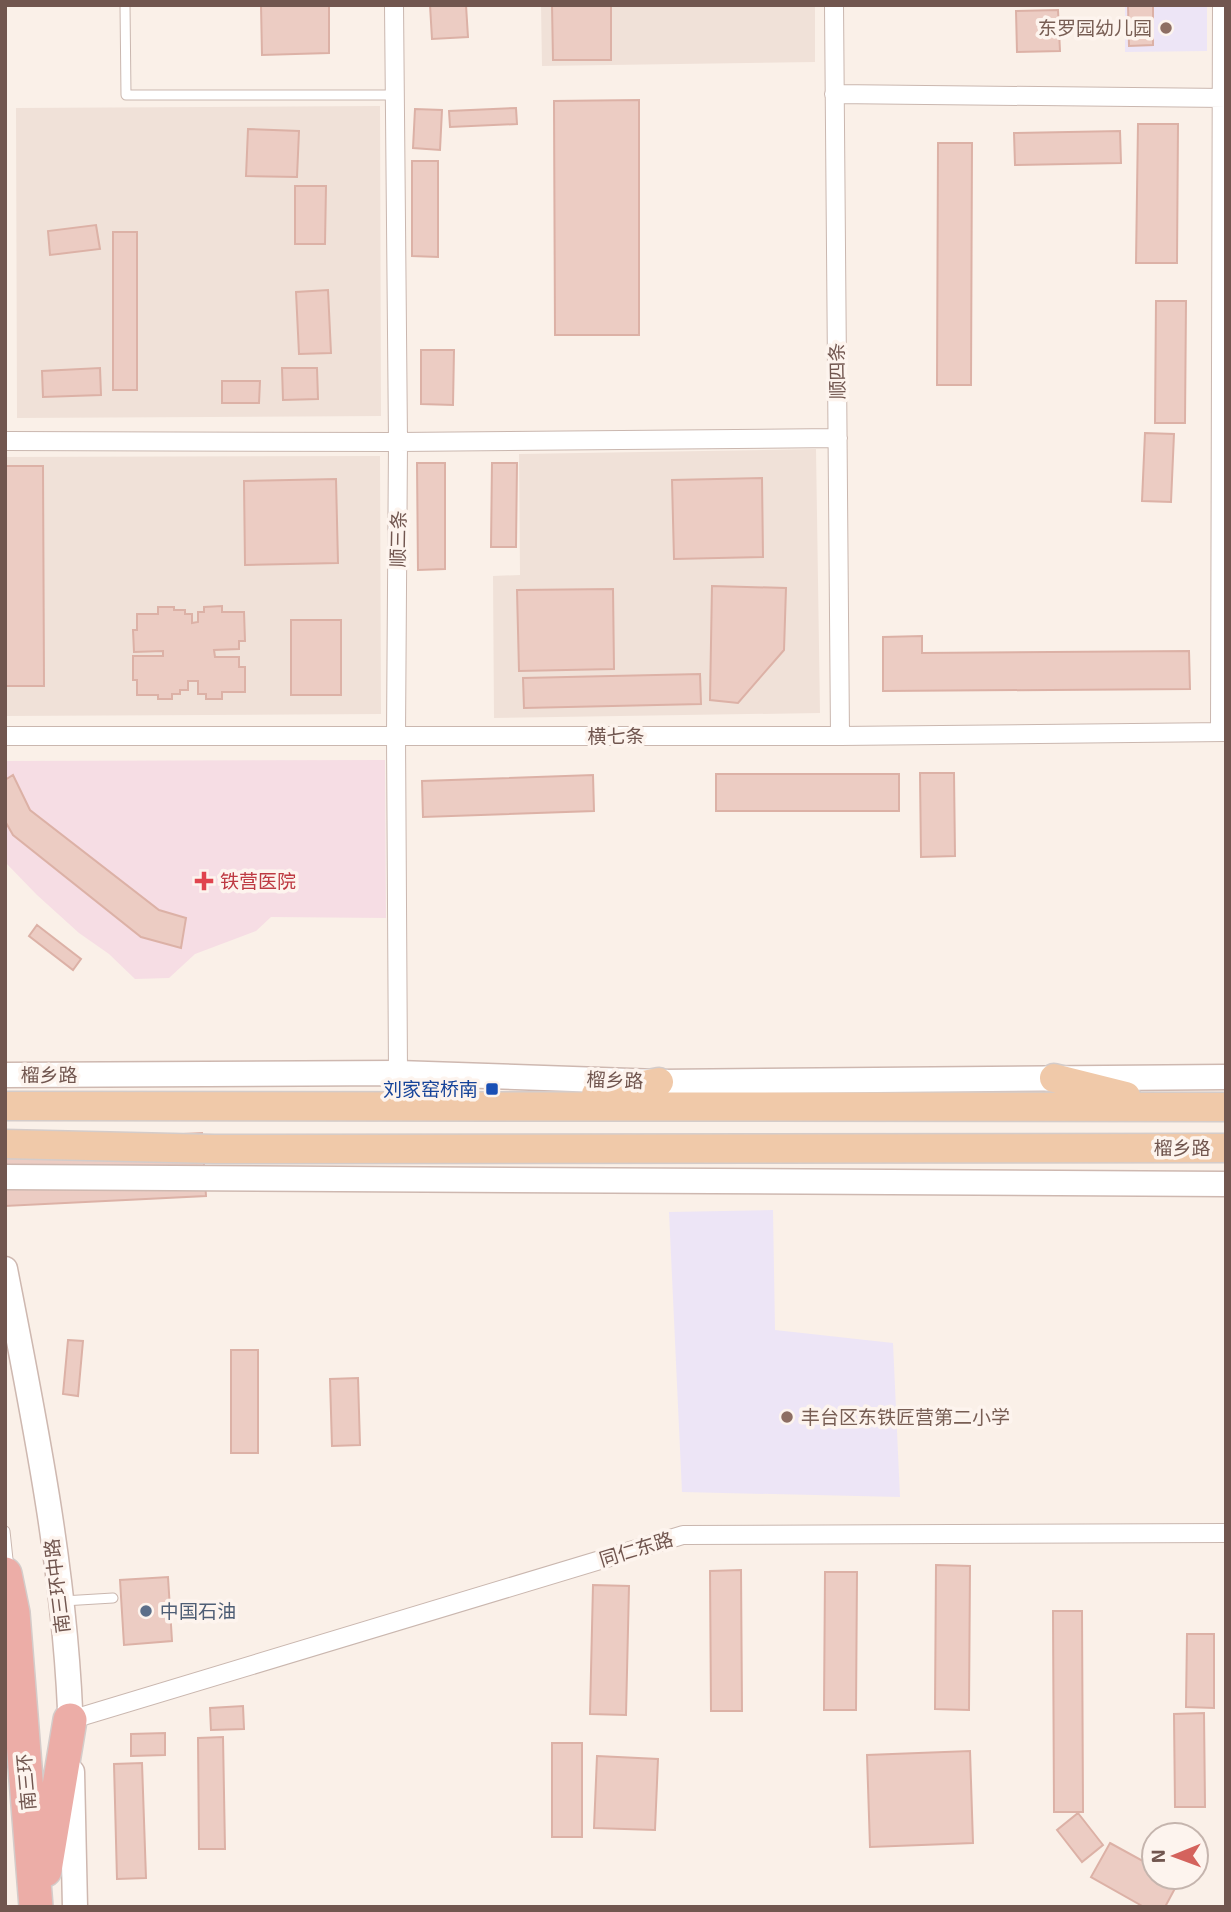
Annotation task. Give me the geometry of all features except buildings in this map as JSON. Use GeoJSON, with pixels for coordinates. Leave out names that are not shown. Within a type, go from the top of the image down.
{"type":"FeatureCollection","features":[{"type":"Feature","properties":{"kind":"highway","name":"南三环"},"geometry":{"type":"LineString","coordinates":[[5,1574],[12,1613],[37,1907]]}},
{"type":"Feature","properties":{"kind":"highway"},"geometry":{"type":"LineString","coordinates":[[37,1907],[70,1720]]}},
{"type":"Feature","properties":{"kind":"main road"},"geometry":{"type":"LineString","coordinates":[[1054,1078],[1169,1107]]}},
{"type":"Feature","properties":{"kind":"main road"},"geometry":{"type":"LineString","coordinates":[[538,1107],[659,1082]]}},
{"type":"Feature","properties":{"kind":"main road","name":"榴乡路"},"geometry":{"type":"LineString","coordinates":[[5,1106],[1226,1107]]}},
{"type":"Feature","properties":{"kind":"main road","name":"榴乡路"},"geometry":{"type":"LineString","coordinates":[[5,1144],[214,1149],[1226,1148]]}},
{"type":"Feature","properties":{"kind":"street","name":"顺三条"},"geometry":{"type":"LineString","coordinates":[[394,5],[398,442],[398,1073]]}},
{"type":"Feature","properties":{"kind":"street","name":"顺四条"},"geometry":{"type":"LineString","coordinates":[[834,5],[840,736]]}},
{"type":"Feature","properties":{"kind":"street"},"geometry":{"type":"LineString","coordinates":[[1222,5],[1223,732]]}},
{"type":"Feature","properties":{"kind":"street"},"geometry":{"type":"LineString","coordinates":[[835,94],[1224,98]]}},
{"type":"Feature","properties":{"kind":"street"},"geometry":{"type":"LineString","coordinates":[[5,441],[398,442],[838,438]]}},
{"type":"Feature","properties":{"kind":"street","name":"横七条"},"geometry":{"type":"LineString","coordinates":[[5,736],[840,736],[1223,732]]}},
{"type":"Feature","properties":{"kind":"street","name":"榴乡路"},"geometry":{"type":"LineString","coordinates":[[5,1075],[398,1073],[659,1082],[1226,1077]]}},
{"type":"Feature","properties":{"kind":"street","name":"榴乡路"},"geometry":{"type":"LineString","coordinates":[[5,1177],[1226,1184]]}},
{"type":"Feature","properties":{"kind":"street","name":"南三环中路"},"geometry":{"type":"LineString","coordinates":[[5,1269],[38,1441],[61,1601],[70,1720],[75,1907]]}},
{"type":"Feature","properties":{"kind":"street","name":"同仁东路"},"geometry":{"type":"LineString","coordinates":[[70,1720],[683,1535],[1226,1533]]}},
{"type":"Feature","properties":{"kind":"lane"},"geometry":{"type":"LineString","coordinates":[[125,5],[126,95],[395,95]]}},
{"type":"Feature","properties":{"kind":"lane"},"geometry":{"type":"LineString","coordinates":[[5,1531],[12,1613]]}},
{"type":"Feature","properties":{"kind":"lane"},"geometry":{"type":"LineString","coordinates":[[61,1601],[113,1598]]}},
{"type":"Feature","properties":{"kind":"shaded area"},"geometry":{"type":"Polygon","coordinates":[[[541,5],[815,5],[815,62],[542,66],[541,5]]]}},
{"type":"Feature","properties":{"kind":"shaded area","name":"东罗园幼儿园"},"geometry":{"type":"Polygon","coordinates":[[[1125,5],[1207,5],[1207,51],[1125,52],[1125,5]]]}},
{"type":"Feature","properties":{"kind":"shaded area"},"geometry":{"type":"Polygon","coordinates":[[[380,106],[381,416],[17,418],[16,108],[380,106]]]}},
{"type":"Feature","properties":{"kind":"shaded area"},"geometry":{"type":"Polygon","coordinates":[[[816,449],[820,713],[494,718],[493,576],[520,575],[519,454],[816,449]]]}},
{"type":"Feature","properties":{"kind":"shaded area"},"geometry":{"type":"Polygon","coordinates":[[[380,456],[381,714],[5,716],[5,457],[380,456]]]}},
{"type":"Feature","properties":{"kind":"shaded area","name":"铁营医院"},"geometry":{"type":"Polygon","coordinates":[[[385,760],[386,918],[271,917],[256,931],[195,954],[169,978],[135,979],[109,954],[79,933],[5,862],[5,761],[385,760]]]}},
{"type":"Feature","properties":{"kind":"shaded area","name":"丰台区东铁匠营第二小学"},"geometry":{"type":"Polygon","coordinates":[[[773,1210],[775,1330],[893,1343],[900,1497],[682,1492],[669,1212],[773,1210]]]}},
{"type":"Feature","properties":{"kind":"place","name":"东罗园幼儿园"},"geometry":{"type":"Point","coordinates":[1166,28]}},
{"type":"Feature","properties":{"kind":"place","name":"铁营医院"},"geometry":{"type":"Point","coordinates":[204,881]}},
{"type":"Feature","properties":{"kind":"place","name":"刘家窑桥南"},"geometry":{"type":"Point","coordinates":[492,1089]}},
{"type":"Feature","properties":{"kind":"place","name":"丰台区东铁匠营第二小学"},"geometry":{"type":"Point","coordinates":[787,1417]}},
{"type":"Feature","properties":{"kind":"place","name":"中国石油"},"geometry":{"type":"Point","coordinates":[146,1611]}}]}
